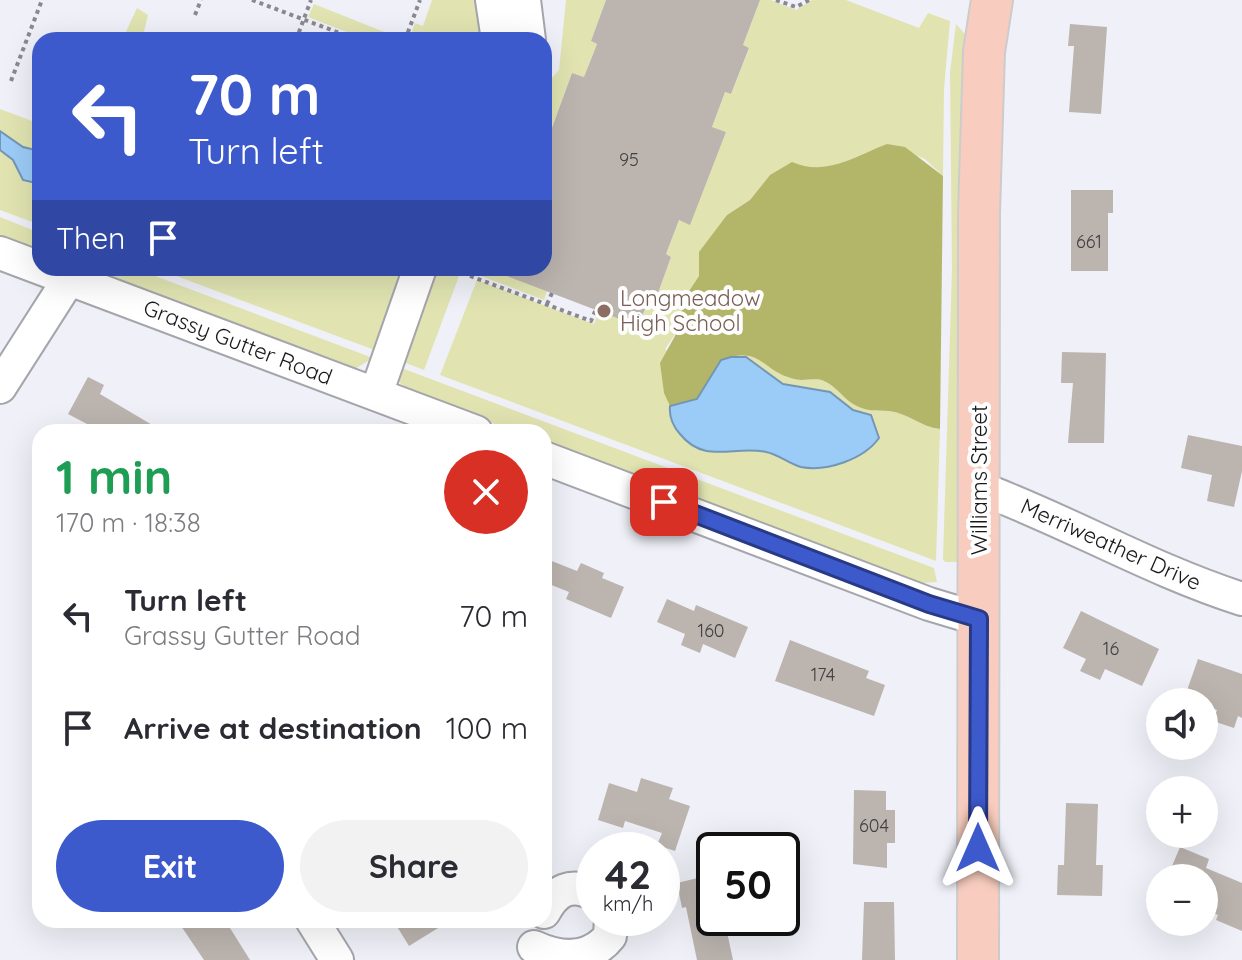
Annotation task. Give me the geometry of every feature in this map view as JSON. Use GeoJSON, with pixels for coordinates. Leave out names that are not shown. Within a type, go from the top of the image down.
{"type":"FeatureCollection","features":[{"type":"Feature","properties":{"kind":"main road","name":"Williams Street"},"geometry":{"type":"LineString","coordinates":[[978,960],[980,117],[992,0]]}},
{"type":"Feature","properties":{"kind":"street"},"geometry":{"type":"LineString","coordinates":[[492,0],[497,32]]}},
{"type":"Feature","properties":{"kind":"street"},"geometry":{"type":"LineString","coordinates":[[524,0],[528,32]]}},
{"type":"Feature","properties":{"kind":"street","name":"Grassy Gutter Road"},"geometry":{"type":"LineString","coordinates":[[0,253],[32,265]]}},
{"type":"Feature","properties":{"kind":"street","name":"Grassy Gutter Road"},"geometry":{"type":"LineString","coordinates":[[61,276],[376,394],[408,420],[431,424]]}},
{"type":"Feature","properties":{"kind":"street"},"geometry":{"type":"LineString","coordinates":[[376,394],[417,276]]}},
{"type":"Feature","properties":{"kind":"street"},"geometry":{"type":"LineString","coordinates":[[0,387],[69,279]]}},
{"type":"Feature","properties":{"kind":"street"},"geometry":{"type":"LineString","coordinates":[[552,461],[929,604],[979,619]]}},
{"type":"Feature","properties":{"kind":"street","name":"Merriweather Drive"},"geometry":{"type":"LineString","coordinates":[[979,488],[1036,509],[1176,575],[1242,599]]}},
{"type":"Feature","properties":{"kind":"street"},"geometry":{"type":"LineString","coordinates":[[552,898],[564,889],[576,888]]}},
{"type":"Feature","properties":{"kind":"street"},"geometry":{"type":"LineString","coordinates":[[317,928],[337,960]]}},
{"type":"Feature","properties":{"kind":"street"},"geometry":{"type":"LineString","coordinates":[[528,942],[551,957],[575,959],[590,956],[610,936]]}},
{"type":"Feature","properties":{"kind":"path"},"geometry":{"type":"LineString","coordinates":[[11,81],[42,0]]}},
{"type":"Feature","properties":{"kind":"path"},"geometry":{"type":"LineString","coordinates":[[195,15],[201,0]]}},
{"type":"Feature","properties":{"kind":"path"},"geometry":{"type":"LineString","coordinates":[[252,0],[336,32]]}},
{"type":"Feature","properties":{"kind":"path"},"geometry":{"type":"LineString","coordinates":[[299,32],[311,0]]}},
{"type":"Feature","properties":{"kind":"path"},"geometry":{"type":"LineString","coordinates":[[408,32],[420,0]]}},
{"type":"Feature","properties":{"kind":"path"},"geometry":{"type":"LineString","coordinates":[[776,0],[796,7],[809,0]]}},
{"type":"Feature","properties":{"kind":"path"},"geometry":{"type":"LineString","coordinates":[[470,276],[591,321],[596,309]]}},
{"type":"Feature","properties":{"kind":"path"},"geometry":{"type":"LineString","coordinates":[[547,304],[552,293]]}},
{"type":"Feature","properties":{"kind":"green space"},"geometry":{"type":"Polygon","coordinates":[[[432,0],[481,0],[487,32],[412,32],[415,23],[423,26],[432,0]]]}},
{"type":"Feature","properties":{"kind":"green space"},"geometry":{"type":"Polygon","coordinates":[[[566,0],[606,0],[591,41],[597,44],[584,77],[572,73],[552,128],[552,78],[559,70],[566,0]]]}},
{"type":"Feature","properties":{"kind":"green space"},"geometry":{"type":"Polygon","coordinates":[[[760,0],[771,0],[796,10],[812,0],[846,0],[919,28],[928,13],[950,21],[944,89],[943,176],[925,159],[887,144],[830,168],[770,175],[750,200],[727,215],[699,276],[685,297],[674,336],[665,349],[710,383],[721,360],[735,356],[754,357],[794,379],[824,381],[858,407],[896,412],[940,429],[936,561],[440,375],[477,280],[594,324],[599,311],[639,325],[648,302],[654,303],[671,257],[666,254],[679,220],[690,224],[726,132],[712,127],[725,92],[731,94],[749,49],[743,45],[760,0]]]}},
{"type":"Feature","properties":{"kind":"green space"},"geometry":{"type":"Polygon","coordinates":[[[314,4],[384,32],[346,32],[308,17],[314,4]]]}},
{"type":"Feature","properties":{"kind":"green space"},"geometry":{"type":"Polygon","coordinates":[[[137,8],[148,15],[144,32],[126,32],[137,8]]]}},
{"type":"Feature","properties":{"kind":"green space"},"geometry":{"type":"Polygon","coordinates":[[[956,24],[965,34],[967,46],[960,163],[961,557],[960,562],[945,562],[952,269],[950,72],[956,24]]]}},
{"type":"Feature","properties":{"kind":"green space"},"geometry":{"type":"Polygon","coordinates":[[[0,109],[32,121],[32,222],[0,210],[0,109]]]}},
{"type":"Feature","properties":{"kind":"green space"},"geometry":{"type":"Polygon","coordinates":[[[887,144],[905,147],[943,176],[940,429],[896,412],[862,408],[824,381],[794,379],[754,357],[745,356],[721,360],[697,399],[670,406],[664,393],[660,363],[675,336],[685,297],[699,276],[699,252],[727,215],[750,200],[770,175],[792,162],[805,166],[829,166],[887,144]]]}},
{"type":"Feature","properties":{"kind":"green space"},"geometry":{"type":"Polygon","coordinates":[[[0,217],[32,230],[32,250],[0,238],[0,217]]]}},
{"type":"Feature","properties":{"kind":"green space"},"geometry":{"type":"Polygon","coordinates":[[[101,276],[155,276],[373,358],[355,369],[101,276]]]}},
{"type":"Feature","properties":{"kind":"green space"},"geometry":{"type":"Polygon","coordinates":[[[176,276],[405,276],[377,351],[176,276]]]}},
{"type":"Feature","properties":{"kind":"green space"},"geometry":{"type":"Polygon","coordinates":[[[430,276],[459,276],[424,370],[398,360],[430,276]]]}},
{"type":"Feature","properties":{"kind":"green space"},"geometry":{"type":"Polygon","coordinates":[[[481,276],[510,276],[547,291],[544,300],[481,276]]]}},
{"type":"Feature","properties":{"kind":"green space"},"geometry":{"type":"Polygon","coordinates":[[[396,366],[550,424],[495,424],[412,393],[398,381],[396,366]]]}},
{"type":"Feature","properties":{"kind":"green space"},"geometry":{"type":"Polygon","coordinates":[[[552,425],[934,568],[937,582],[922,583],[552,445],[552,425]]]}},
{"type":"Feature","properties":{"kind":"water"},"geometry":{"type":"Polygon","coordinates":[[[0,131],[23,147],[32,149],[32,182],[23,180],[13,160],[0,150],[0,131]]]}},
{"type":"Feature","properties":{"kind":"water"},"geometry":{"type":"Polygon","coordinates":[[[746,357],[783,384],[830,392],[853,410],[871,415],[879,438],[855,458],[822,468],[801,467],[775,455],[754,450],[720,452],[699,449],[673,424],[670,406],[697,399],[721,360],[746,357]]]}},
{"type":"Feature","properties":{"kind":"building"},"geometry":{"type":"Polygon","coordinates":[[[606,0],[760,0],[743,45],[749,48],[731,94],[725,92],[712,127],[726,132],[690,225],[679,220],[666,254],[671,257],[654,304],[648,302],[638,326],[507,276],[552,276],[552,128],[572,73],[584,77],[597,44],[591,41],[606,0]]]}},
{"type":"Feature","properties":{"kind":"building"},"geometry":{"type":"Polygon","coordinates":[[[1070,24],[1107,27],[1101,114],[1069,112],[1074,46],[1068,46],[1070,24]]]}},
{"type":"Feature","properties":{"kind":"building"},"geometry":{"type":"Polygon","coordinates":[[[1071,190],[1113,190],[1113,213],[1108,213],[1108,271],[1071,271],[1071,190]]]}},
{"type":"Feature","properties":{"kind":"building"},"geometry":{"type":"Polygon","coordinates":[[[1062,352],[1106,353],[1104,443],[1068,443],[1073,383],[1061,383],[1062,352]]]}},
{"type":"Feature","properties":{"kind":"building"},"geometry":{"type":"Polygon","coordinates":[[[88,377],[104,385],[100,394],[151,424],[87,424],[68,414],[88,377]]]}},
{"type":"Feature","properties":{"kind":"building"},"geometry":{"type":"Polygon","coordinates":[[[1188,435],[1242,446],[1242,471],[1234,507],[1207,501],[1212,475],[1181,468],[1188,435]]]}},
{"type":"Feature","properties":{"kind":"building"},"geometry":{"type":"Polygon","coordinates":[[[552,561],[577,571],[581,563],[604,573],[602,578],[624,587],[611,618],[566,599],[569,592],[552,585],[552,561]]]}},
{"type":"Feature","properties":{"kind":"building"},"geometry":{"type":"Polygon","coordinates":[[[667,599],[694,611],[696,605],[748,627],[735,658],[703,644],[700,653],[681,645],[685,634],[657,622],[667,599]]]}},
{"type":"Feature","properties":{"kind":"building"},"geometry":{"type":"Polygon","coordinates":[[[1081,611],[1159,649],[1142,686],[1105,669],[1100,680],[1080,671],[1086,659],[1063,648],[1081,611]]]}},
{"type":"Feature","properties":{"kind":"building"},"geometry":{"type":"Polygon","coordinates":[[[790,640],[869,671],[866,678],[885,685],[874,716],[775,681],[790,640]]]}},
{"type":"Feature","properties":{"kind":"building"},"geometry":{"type":"Polygon","coordinates":[[[1198,659],[1242,674],[1242,718],[1238,716],[1234,728],[1218,723],[1218,688],[1188,688],[1198,659]]]}},
{"type":"Feature","properties":{"kind":"building"},"geometry":{"type":"Polygon","coordinates":[[[641,778],[673,788],[669,799],[690,806],[680,836],[680,832],[659,832],[625,821],[623,828],[598,820],[609,783],[637,792],[641,778]]]}},
{"type":"Feature","properties":{"kind":"building"},"geometry":{"type":"Polygon","coordinates":[[[854,790],[886,791],[886,810],[895,810],[895,843],[887,843],[887,868],[853,864],[854,790]]]}},
{"type":"Feature","properties":{"kind":"building"},"geometry":{"type":"Polygon","coordinates":[[[1066,803],[1098,804],[1096,865],[1103,865],[1102,896],[1057,895],[1058,865],[1064,865],[1066,803]]]}},
{"type":"Feature","properties":{"kind":"building"},"geometry":{"type":"Polygon","coordinates":[[[1180,848],[1209,859],[1207,864],[1173,864],[1180,848]]]}},
{"type":"Feature","properties":{"kind":"building"},"geometry":{"type":"Polygon","coordinates":[[[1218,873],[1242,883],[1242,931],[1218,921],[1218,873]]]}},
{"type":"Feature","properties":{"kind":"building"},"geometry":{"type":"Polygon","coordinates":[[[696,878],[696,936],[728,936],[733,960],[697,960],[686,907],[682,908],[680,882],[696,878]]]}},
{"type":"Feature","properties":{"kind":"building"},"geometry":{"type":"Polygon","coordinates":[[[864,902],[894,902],[895,960],[862,960],[864,902]]]}},
{"type":"Feature","properties":{"kind":"building"},"geometry":{"type":"Polygon","coordinates":[[[182,928],[230,928],[250,960],[204,960],[182,928]]]}},
{"type":"Feature","properties":{"kind":"building"},"geometry":{"type":"Polygon","coordinates":[[[398,928],[438,928],[409,946],[398,928]]]}},
{"type":"Feature","properties":{"kind":"place","name":"Longmeadow High School"},"geometry":{"type":"Point","coordinates":[604,311]}},
{"type":"Feature","properties":{"kind":"route"},"geometry":{"type":"LineString","coordinates":[[664,502],[929,604],[979,619],[978,848]]}}]}
